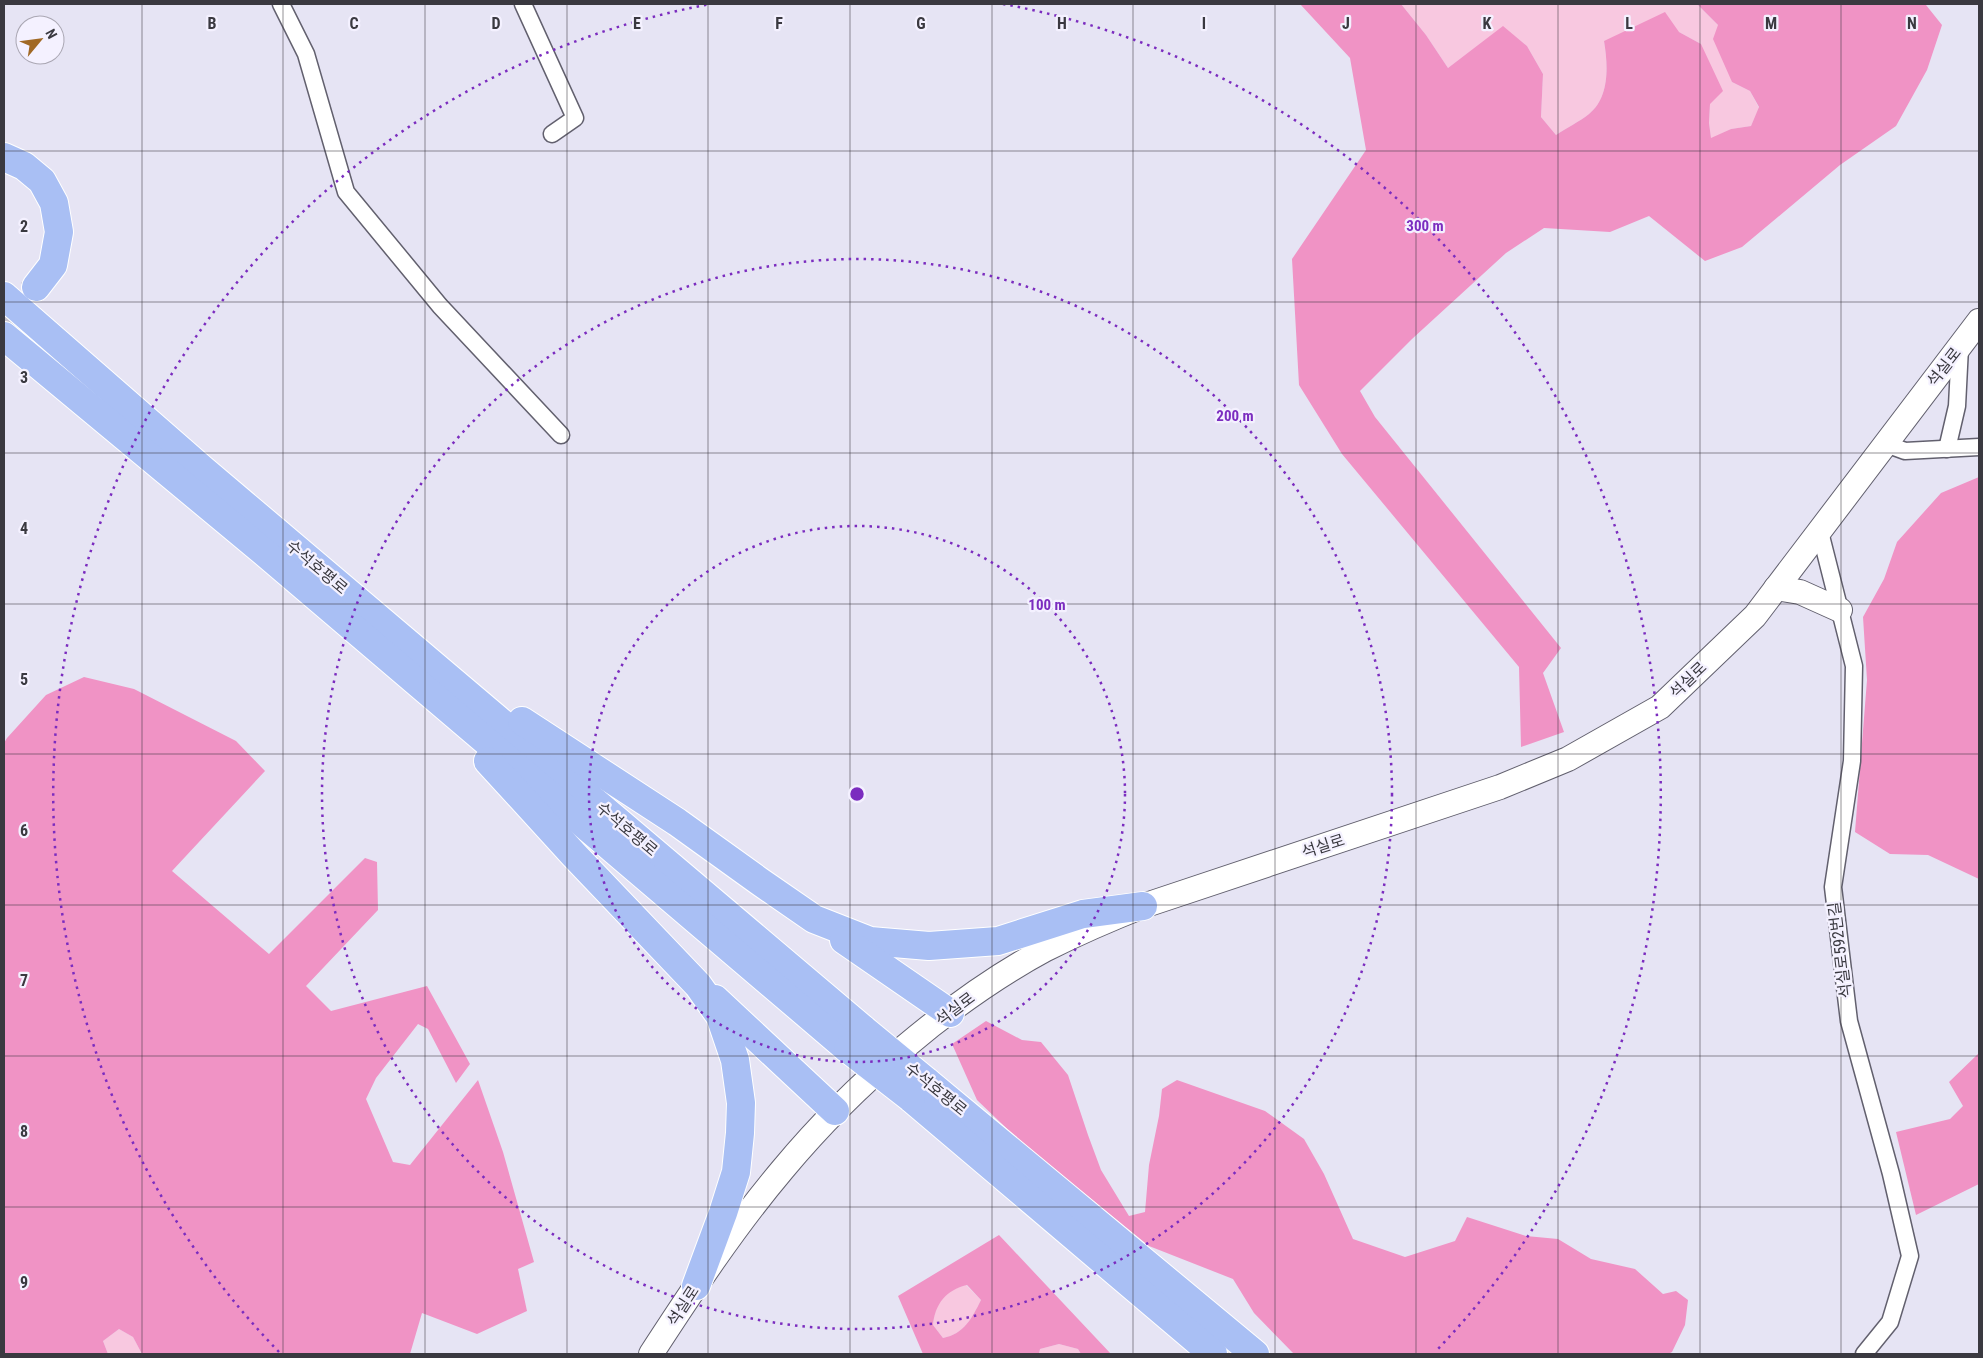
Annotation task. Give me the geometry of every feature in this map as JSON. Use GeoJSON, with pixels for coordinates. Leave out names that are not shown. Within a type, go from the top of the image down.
{"type":"FeatureCollection","features":[{"type":"Feature","properties":{"kind":"highway"},"geometry":{"type":"LineString","coordinates":[[4,157],[24,166],[42,182],[54,203],[59,232],[53,265],[36,287]]}},
{"type":"Feature","properties":{"kind":"highway","name":"수석호평로"},"geometry":{"type":"LineString","coordinates":[[4,296],[202,469],[420,669],[856,1039],[1255,1354]]}},
{"type":"Feature","properties":{"kind":"highway","name":"수석호평로"},"geometry":{"type":"LineString","coordinates":[[4,336],[264,552],[420,669]]}},
{"type":"Feature","properties":{"kind":"highway"},"geometry":{"type":"LineString","coordinates":[[420,669],[677,822],[950,1013]]}},
{"type":"Feature","properties":{"kind":"highway"},"geometry":{"type":"LineString","coordinates":[[420,669],[574,855],[699,986],[731,1012],[835,1111]]}},
{"type":"Feature","properties":{"kind":"highway"},"geometry":{"type":"LineString","coordinates":[[814,919],[870,941],[928,946],[998,941],[1083,914],[1143,906]]}},
{"type":"Feature","properties":{"kind":"highway"},"geometry":{"type":"LineString","coordinates":[[696,1286],[736,1172],[740,1133],[740,1103],[735,1060],[720,1016],[699,986]]}},
{"type":"Feature","properties":{"kind":"highway","name":"수석호평로"},"geometry":{"type":"LineString","coordinates":[[919,1090],[1213,1354]]}},
{"type":"Feature","properties":{"kind":"street"},"geometry":{"type":"LineString","coordinates":[[281,4],[306,54],[346,192],[440,306],[561,435]]}},
{"type":"Feature","properties":{"kind":"street"},"geometry":{"type":"LineString","coordinates":[[523,4],[575,118],[552,134]]}},
{"type":"Feature","properties":{"kind":"street","name":"석실로"},"geometry":{"type":"LineString","coordinates":[[651,1354],[696,1286],[782,1169],[835,1111],[914,1040],[997,979],[1045,950],[1090,927],[1143,906],[1500,787],[1568,759],[1660,707],[1755,616],[1979,322]]}},
{"type":"Feature","properties":{"kind":"street"},"geometry":{"type":"LineString","coordinates":[[1947,449],[1957,406],[1960,347]]}},
{"type":"Feature","properties":{"kind":"street"},"geometry":{"type":"LineString","coordinates":[[1886,444],[1905,451],[1979,448]]}},
{"type":"Feature","properties":{"kind":"street","name":"석실로592번길"},"geometry":{"type":"LineString","coordinates":[[1820,532],[1854,666],[1852,761],[1833,887],[1848,1021],[1891,1174],[1910,1256],[1890,1322],[1864,1354]]}},
{"type":"Feature","properties":{"kind":"street"},"geometry":{"type":"LineString","coordinates":[[1776,588],[1800,592],[1840,610]]}},
{"type":"Feature","properties":{"kind":"shaded area"},"geometry":{"type":"Polygon","coordinates":[[[1300,4],[1401,4],[1426,35],[1448,68],[1503,26],[1527,46],[1543,74],[1541,117],[1556,135],[1589,114],[1601,99],[1607,70],[1604,41],[1665,12],[1679,32],[1701,44],[1723,91],[1710,104],[1709,123],[1711,138],[1731,129],[1751,126],[1759,107],[1750,91],[1732,82],[1713,39],[1718,25],[1697,4],[1921,4],[1926,5],[1942,25],[1927,70],[1896,126],[1840,165],[1742,247],[1705,261],[1649,216],[1610,232],[1544,228],[1506,253],[1412,339],[1360,391],[1375,417],[1561,648],[1543,673],[1564,732],[1521,747],[1519,667],[1342,454],[1299,385],[1292,259],[1366,150],[1350,58],[1300,4]]]}},
{"type":"Feature","properties":{"kind":"shaded area"},"geometry":{"type":"Polygon","coordinates":[[[1401,4],[1697,4],[1718,25],[1732,82],[1750,91],[1759,108],[1751,126],[1731,129],[1711,139],[1709,123],[1710,104],[1701,44],[1679,32],[1604,41],[1607,70],[1601,99],[1589,114],[1556,135],[1541,117],[1543,74],[1527,46],[1503,27],[1448,68],[1426,35],[1401,4]]]}},
{"type":"Feature","properties":{"kind":"shaded area"},"geometry":{"type":"Polygon","coordinates":[[[1979,477],[1979,879],[1928,855],[1890,854],[1855,832],[1867,680],[1863,617],[1884,579],[1897,542],[1941,493],[1979,477]]]}},
{"type":"Feature","properties":{"kind":"shaded area"},"geometry":{"type":"Polygon","coordinates":[[[84,677],[134,689],[236,741],[265,771],[172,871],[269,954],[365,858],[377,862],[378,910],[306,986],[331,1011],[427,986],[470,1064],[456,1083],[428,1029],[418,1024],[376,1078],[366,1099],[393,1162],[410,1165],[478,1080],[503,1152],[534,1262],[518,1269],[527,1311],[477,1334],[422,1313],[410,1354],[142,1354],[133,1337],[119,1329],[103,1341],[108,1354],[4,1354],[4,743],[46,695],[84,677]]]}},
{"type":"Feature","properties":{"kind":"shaded area"},"geometry":{"type":"Polygon","coordinates":[[[986,1021],[1022,1040],[1041,1042],[1068,1075],[1101,1170],[1129,1216],[1145,1212],[1149,1165],[1159,1116],[1162,1089],[1177,1080],[1265,1111],[1304,1139],[1324,1174],[1353,1239],[1405,1257],[1455,1241],[1467,1217],[1526,1236],[1558,1239],[1591,1259],[1635,1269],[1663,1294],[1676,1291],[1688,1300],[1685,1325],[1672,1352],[1668,1354],[1294,1354],[1254,1313],[1233,1279],[1149,1246],[1021,1142],[977,1100],[952,1044],[986,1021]]]}},
{"type":"Feature","properties":{"kind":"shaded area"},"geometry":{"type":"Polygon","coordinates":[[[1979,1053],[1979,1184],[1916,1215],[1896,1132],[1950,1119],[1963,1106],[1949,1082],[1979,1053]]]}},
{"type":"Feature","properties":{"kind":"shaded area"},"geometry":{"type":"Polygon","coordinates":[[[999,1235],[1111,1354],[1081,1354],[1078,1349],[1059,1344],[1040,1349],[1039,1354],[923,1354],[898,1296],[999,1235]],[[967,1285],[953,1290],[939,1304],[933,1325],[943,1338],[957,1333],[971,1319],[981,1300],[967,1285]]]}},
{"type":"Feature","properties":{"kind":"shaded area"},"geometry":{"type":"Polygon","coordinates":[[[966,1285],[981,1300],[971,1319],[962,1329],[943,1338],[933,1325],[936,1310],[946,1294],[966,1285]]]}},
{"type":"Feature","properties":{"kind":"shaded area"},"geometry":{"type":"Polygon","coordinates":[[[119,1329],[133,1337],[142,1354],[108,1354],[103,1341],[119,1329]]]}},
{"type":"Feature","properties":{"kind":"shaded area"},"geometry":{"type":"Polygon","coordinates":[[[1059,1344],[1078,1349],[1081,1354],[1039,1354],[1040,1349],[1059,1344]]]}},
{"type":"Feature","properties":{"kind":"tunnel"},"geometry":{"type":"LineString","coordinates":[[4,324],[34,289]]}}]}
